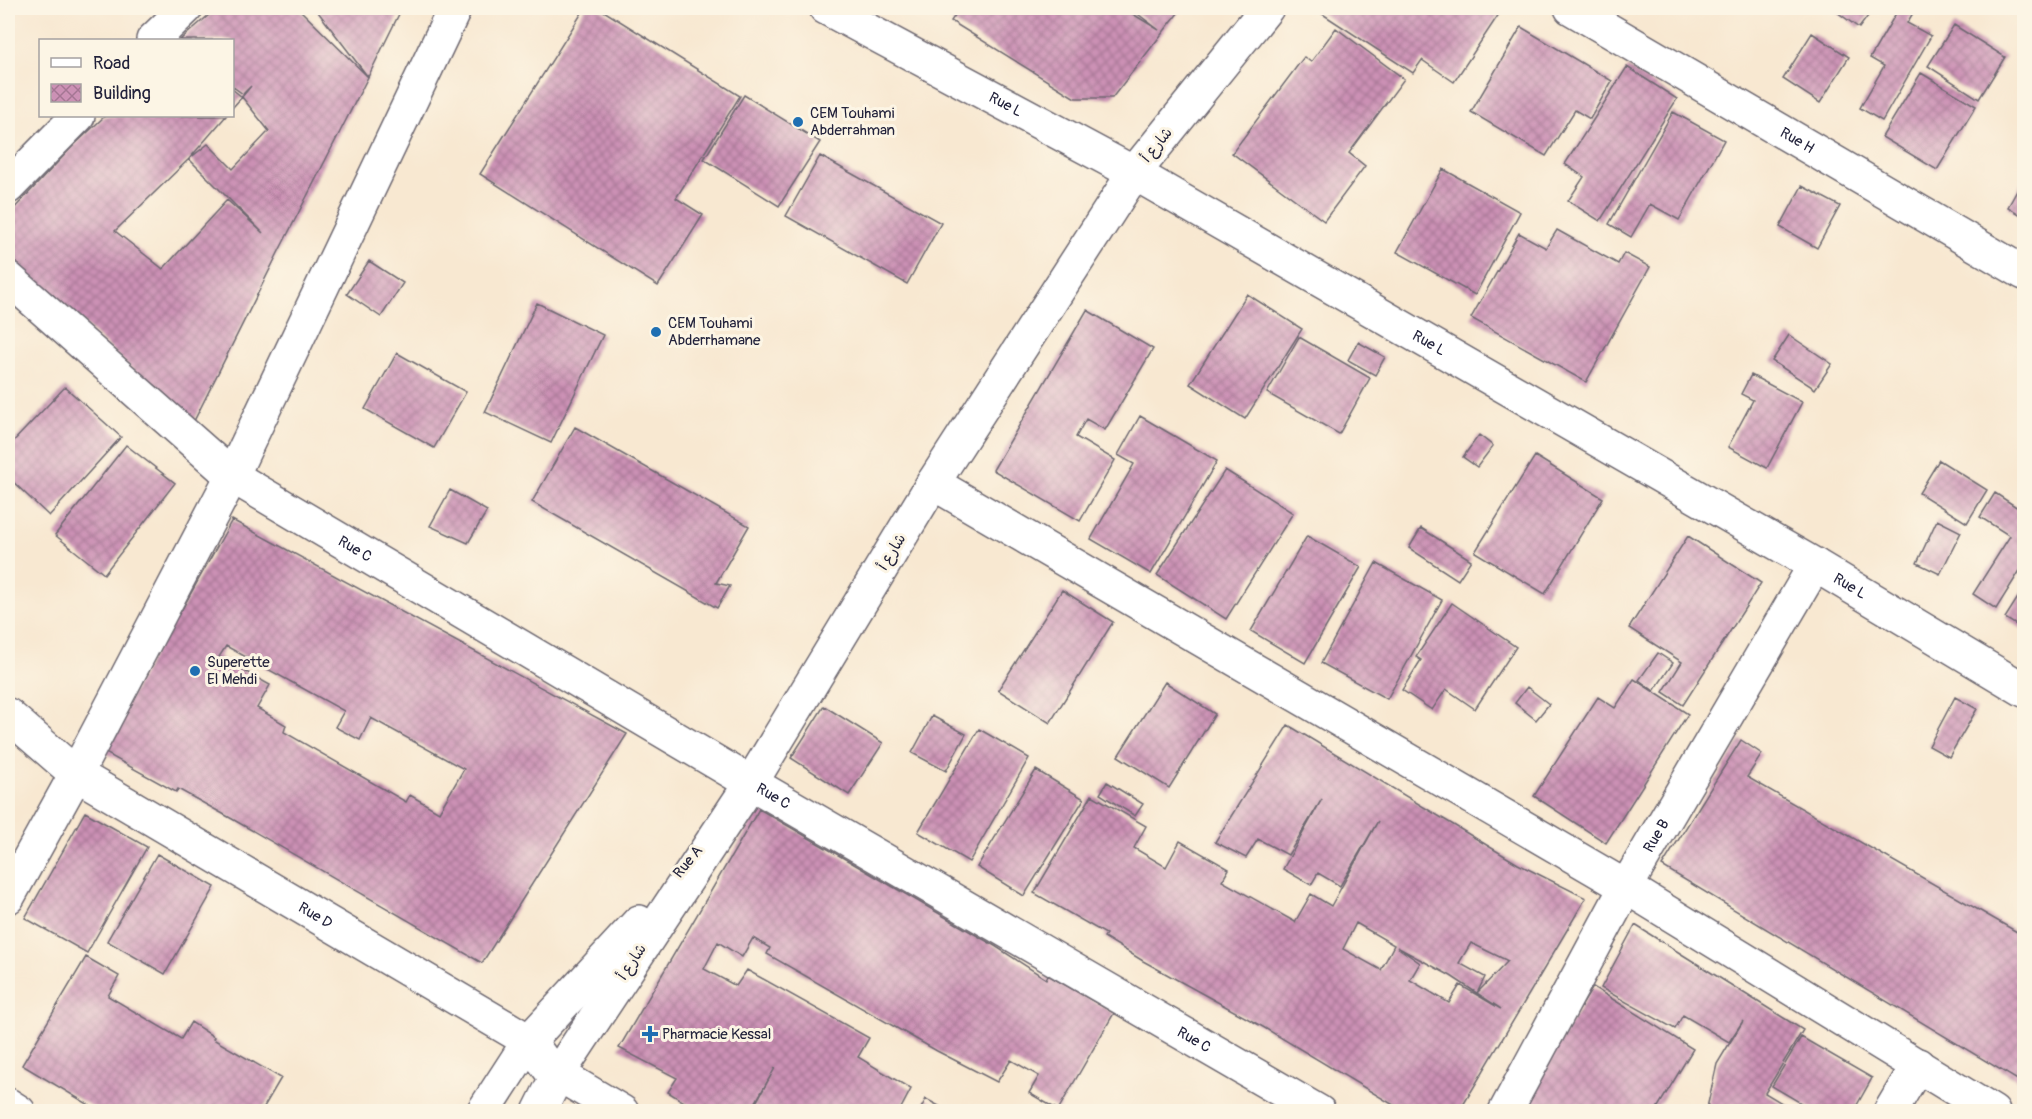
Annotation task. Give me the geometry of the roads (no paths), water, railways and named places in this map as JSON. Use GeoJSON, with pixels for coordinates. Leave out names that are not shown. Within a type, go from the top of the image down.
{"type":"FeatureCollection","features":[{"type":"Feature","properties":{"kind":"street"},"geometry":{"type":"LineString","coordinates":[[154,39],[186,8]]}},
{"type":"Feature","properties":{"kind":"street"},"geometry":{"type":"LineString","coordinates":[[8,897],[76,774],[232,476],[455,8]]}},
{"type":"Feature","properties":{"kind":"street","name":"Rue L"},"geometry":{"type":"LineString","coordinates":[[826,8],[1134,173],[1815,565],[2025,690]]}},
{"type":"Feature","properties":{"kind":"street","name":"شارع أ"},"geometry":{"type":"LineString","coordinates":[[556,1075],[751,783],[933,483],[1134,173],[1267,8]]}},
{"type":"Feature","properties":{"kind":"street","name":"Rue H"},"geometry":{"type":"LineString","coordinates":[[1571,8],[2025,273]]}},
{"type":"Feature","properties":{"kind":"street"},"geometry":{"type":"LineString","coordinates":[[8,187],[77,117]]}},
{"type":"Feature","properties":{"kind":"street","name":"Rue C"},"geometry":{"type":"LineString","coordinates":[[8,278],[232,476],[751,783],[1319,1112]]}},
{"type":"Feature","properties":{"kind":"street"},"geometry":{"type":"LineString","coordinates":[[933,483],[1626,887],[1993,1112]]}},
{"type":"Feature","properties":{"kind":"street","name":"Rue B"},"geometry":{"type":"LineString","coordinates":[[1505,1112],[1626,887],[1815,565]]}},
{"type":"Feature","properties":{"kind":"street","name":"Rue D"},"geometry":{"type":"LineString","coordinates":[[8,715],[76,774],[529,1041],[556,1075],[622,1112]]}},
{"type":"Feature","properties":{"kind":"street","name":"Rue A"},"geometry":{"type":"LineString","coordinates":[[623,940],[751,783]]}},
{"type":"Feature","properties":{"kind":"street","name":"شارع أ"},"geometry":{"type":"LineString","coordinates":[[539,1112],[556,1075],[683,868]]}},
{"type":"Feature","properties":{"kind":"street","name":"شارع أ"},"geometry":{"type":"LineString","coordinates":[[483,1112],[529,1041],[623,940]]}},
{"type":"Feature","properties":{"kind":"street"},"geometry":{"type":"LineString","coordinates":[[1890,1112],[1918,1065]]}},
{"type":"Feature","properties":{"kind":"street"},"geometry":{"type":"LineString","coordinates":[[8,1104],[19,1112]]}},
{"type":"Feature","properties":{"kind":"place","name":"CEM Touhami Abderrahman"},"geometry":{"type":"Point","coordinates":[798,122]}},
{"type":"Feature","properties":{"kind":"place","name":"CEM Touhami Abderrhamane"},"geometry":{"type":"Point","coordinates":[656,332]}},
{"type":"Feature","properties":{"kind":"place","name":"Superette El Mehdi"},"geometry":{"type":"Point","coordinates":[195,671]}},
{"type":"Feature","properties":{"kind":"place","name":"Pharmacie Kessal"},"geometry":{"type":"Point","coordinates":[650,1034]}}]}
